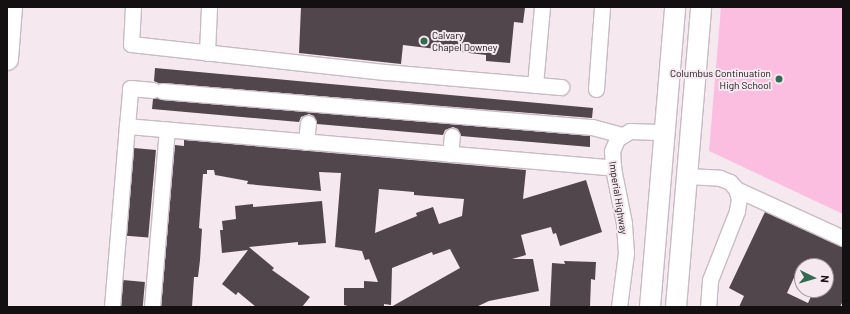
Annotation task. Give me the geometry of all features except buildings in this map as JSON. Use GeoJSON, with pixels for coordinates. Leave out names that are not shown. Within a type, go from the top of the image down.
{"type":"FeatureCollection","features":[{"type":"Feature","properties":{"kind":"highway"},"geometry":{"type":"LineString","coordinates":[[7,59],[11,7]]}},
{"type":"Feature","properties":{"kind":"main road"},"geometry":{"type":"LineString","coordinates":[[650,307],[675,7]]}},
{"type":"Feature","properties":{"kind":"main road"},"geometry":{"type":"LineString","coordinates":[[676,307],[701,7]]}},
{"type":"Feature","properties":{"kind":"street"},"geometry":{"type":"LineString","coordinates":[[133,7],[131,44],[207,53],[561,87]]}},
{"type":"Feature","properties":{"kind":"street"},"geometry":{"type":"LineString","coordinates":[[207,53],[209,7]]}},
{"type":"Feature","properties":{"kind":"street"},"geometry":{"type":"LineString","coordinates":[[535,85],[542,7]]}},
{"type":"Feature","properties":{"kind":"street"},"geometry":{"type":"LineString","coordinates":[[596,89],[602,7]]}},
{"type":"Feature","properties":{"kind":"street"},"geometry":{"type":"LineString","coordinates":[[112,307],[130,88],[592,127],[621,135],[634,130],[665,132]]}},
{"type":"Feature","properties":{"kind":"street"},"geometry":{"type":"LineString","coordinates":[[306,142],[308,123]]}},
{"type":"Feature","properties":{"kind":"street"},"geometry":{"type":"LineString","coordinates":[[127,126],[613,168]]}},
{"type":"Feature","properties":{"kind":"street"},"geometry":{"type":"LineString","coordinates":[[152,307],[167,130]]}},
{"type":"Feature","properties":{"kind":"street","name":"Imperial Highway"},"geometry":{"type":"LineString","coordinates":[[620,307],[626,253],[624,223],[613,168],[612,151],[621,135]]}},
{"type":"Feature","properties":{"kind":"street"},"geometry":{"type":"LineString","coordinates":[[450,154],[452,136]]}},
{"type":"Feature","properties":{"kind":"street"},"geometry":{"type":"LineString","coordinates":[[687,176],[720,178],[736,189],[843,238]]}},
{"type":"Feature","properties":{"kind":"street"},"geometry":{"type":"LineString","coordinates":[[708,307],[710,280],[737,211],[739,198],[736,189]]}},
{"type":"Feature","properties":{"kind":"shaded area","name":"Columbus Continuation High School"},"geometry":{"type":"Polygon","coordinates":[[[721,7],[843,7],[843,214],[709,151],[721,7]]]}},
{"type":"Feature","properties":{"kind":"place","name":"Calvary Chapel Downey"},"geometry":{"type":"Point","coordinates":[424,41]}},
{"type":"Feature","properties":{"kind":"place","name":"Columbus Continuation High School"},"geometry":{"type":"Point","coordinates":[779,79]}}]}
